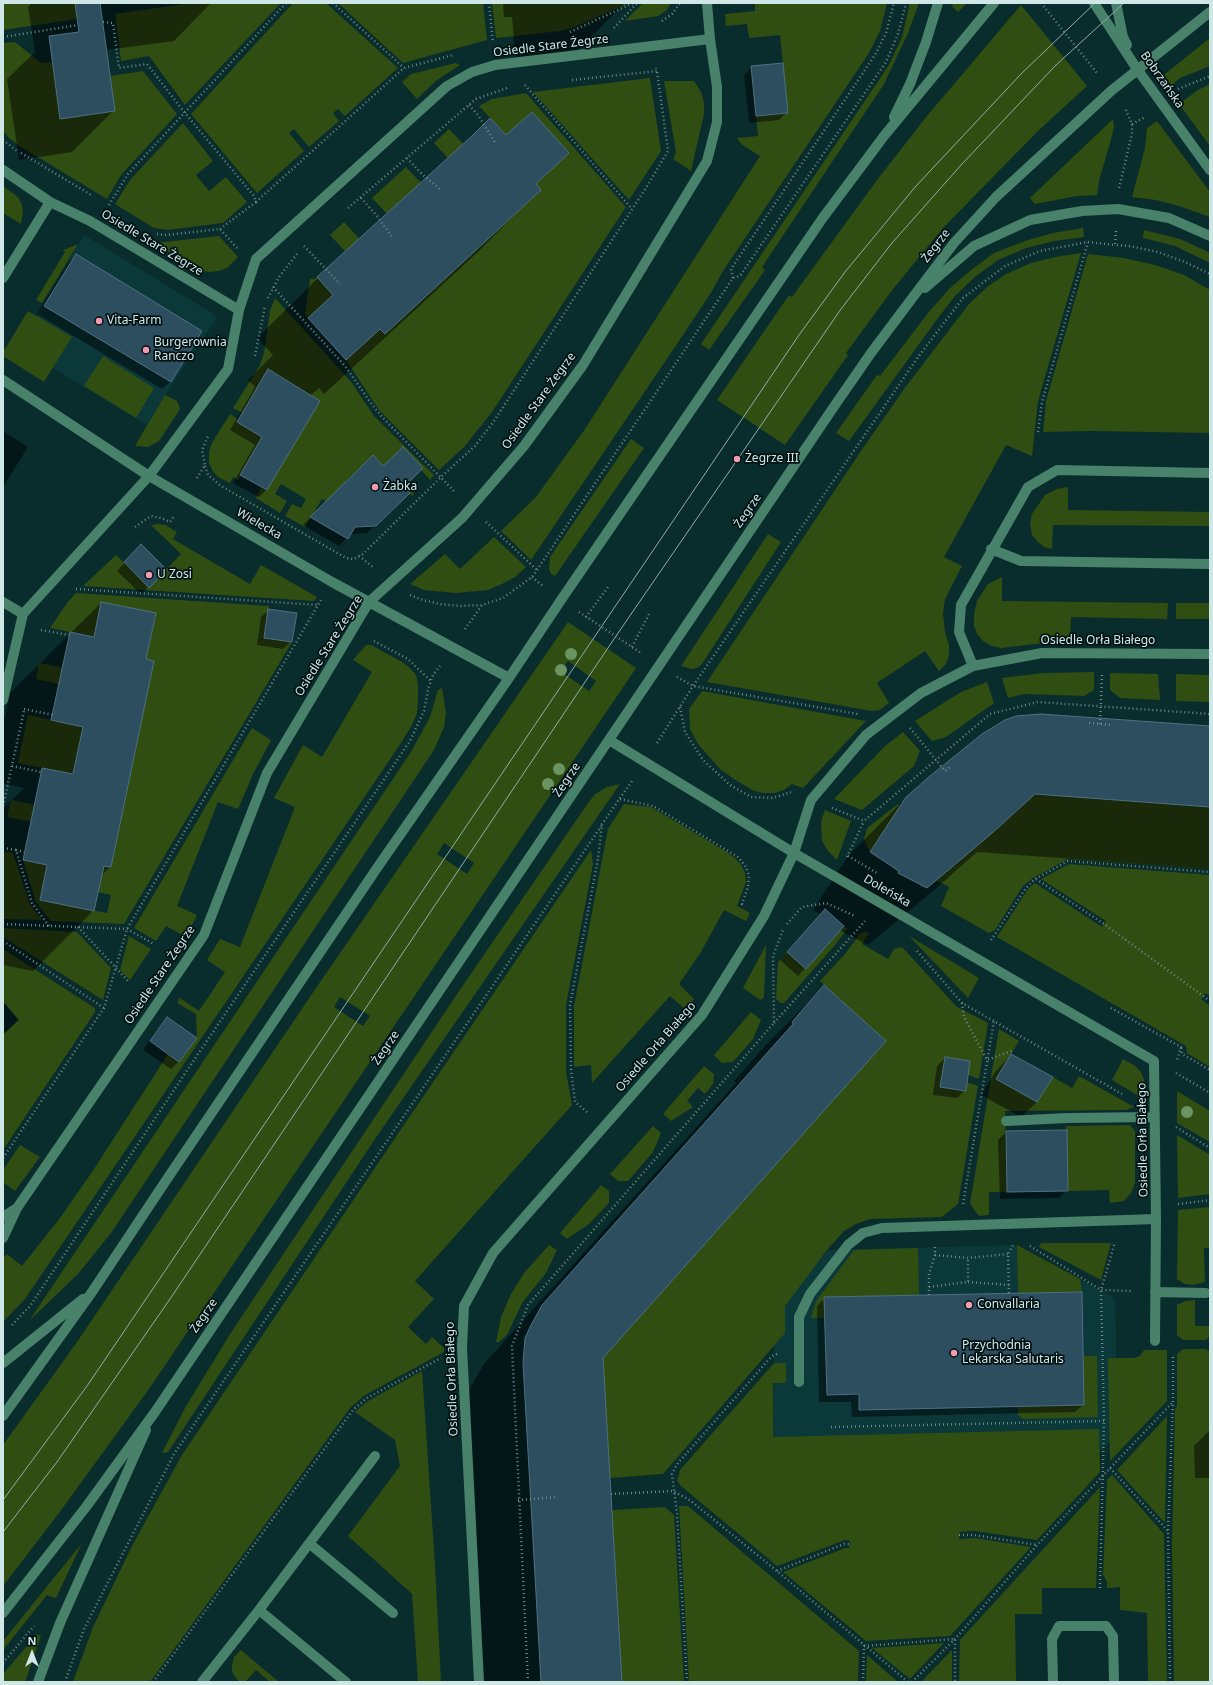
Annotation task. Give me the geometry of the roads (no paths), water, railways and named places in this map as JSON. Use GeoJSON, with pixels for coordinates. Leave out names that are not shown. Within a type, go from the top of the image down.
{"type":"FeatureCollection","features":[{"type":"Feature","properties":{"kind":"street","name":"Osiedle Stare Żegrze"},"geometry":{"type":"LineString","coordinates":[[3,1238],[17,1208],[204,935],[267,773],[369,602],[462,518],[524,446],[583,365],[707,161],[717,122],[717,88],[710,39],[707,3]]}},
{"type":"Feature","properties":{"kind":"street"},"geometry":{"type":"LineString","coordinates":[[884,136],[910,84],[926,42],[938,3]]}},
{"type":"Feature","properties":{"kind":"street"},"geometry":{"type":"LineString","coordinates":[[3,1416],[92,1292],[377,868],[509,678],[822,218],[884,136],[994,3]]}},
{"type":"Feature","properties":{"kind":"street","name":"Bobrzańska"},"geometry":{"type":"LineString","coordinates":[[1094,3],[1137,69],[1210,170]]}},
{"type":"Feature","properties":{"kind":"street"},"geometry":{"type":"LineString","coordinates":[[1116,3],[1123,37],[1137,69]]}},
{"type":"Feature","properties":{"kind":"street","name":"Żegrze"},"geometry":{"type":"LineString","coordinates":[[3,1613],[86,1507],[155,1412],[828,415],[871,353],[910,301],[954,243],[977,216],[996,197],[1111,91],[1210,12]]}},
{"type":"Feature","properties":{"kind":"street","name":"Osiedle Stare Żegrze"},"geometry":{"type":"LineString","coordinates":[[3,700],[23,614],[149,476],[228,369],[239,310],[256,259],[448,86],[472,72],[495,66],[710,39]]}},
{"type":"Feature","properties":{"kind":"street","name":"Osiedle Stare Żegrze"},"geometry":{"type":"LineString","coordinates":[[3,170],[50,202],[90,221],[239,310]]}},
{"type":"Feature","properties":{"kind":"street"},"geometry":{"type":"LineString","coordinates":[[3,278],[50,202]]}},
{"type":"Feature","properties":{"kind":"street"},"geometry":{"type":"LineString","coordinates":[[910,301],[974,246],[1030,220],[1082,211],[1118,209],[1169,218],[1210,236]]}},
{"type":"Feature","properties":{"kind":"street","name":"Wielecka"},"geometry":{"type":"LineString","coordinates":[[3,380],[149,476],[332,582],[509,678]]}},
{"type":"Feature","properties":{"kind":"street"},"geometry":{"type":"LineString","coordinates":[[973,666],[959,632],[961,605],[991,549],[1028,487],[1056,470],[1210,473]]}},
{"type":"Feature","properties":{"kind":"street"},"geometry":{"type":"LineString","coordinates":[[991,549],[1021,561],[1210,564]]}},
{"type":"Feature","properties":{"kind":"street"},"geometry":{"type":"LineString","coordinates":[[3,602],[23,614]]}},
{"type":"Feature","properties":{"kind":"street","name":"Osiedle Orła Białego"},"geometry":{"type":"LineString","coordinates":[[479,1682],[462,1347],[464,1306],[493,1253],[702,1015],[764,916],[794,853],[811,800],[866,735],[921,693],[973,666],[1042,653],[1210,654]]}},
{"type":"Feature","properties":{"kind":"street","name":"Doleńska"},"geometry":{"type":"LineString","coordinates":[[609,740],[794,853],[1154,1061]]}},
{"type":"Feature","properties":{"kind":"street","name":"Osiedle Orła Białego"},"geometry":{"type":"LineString","coordinates":[[1154,1061],[1156,1117],[1155,1341]]}},
{"type":"Feature","properties":{"kind":"street"},"geometry":{"type":"LineString","coordinates":[[1006,1122],[1156,1117]]}},
{"type":"Feature","properties":{"kind":"street","name":"Osiedle Stare Żegrze"},"geometry":{"type":"LineString","coordinates":[[3,1217],[17,1208]]}},
{"type":"Feature","properties":{"kind":"street"},"geometry":{"type":"LineString","coordinates":[[799,1382],[799,1317],[810,1294],[848,1245],[863,1233],[882,1228],[1156,1219]]}},
{"type":"Feature","properties":{"kind":"street"},"geometry":{"type":"LineString","coordinates":[[3,1363],[92,1292]]}},
{"type":"Feature","properties":{"kind":"street"},"geometry":{"type":"LineString","coordinates":[[1156,1292],[1206,1293]]}},
{"type":"Feature","properties":{"kind":"street"},"geometry":{"type":"LineString","coordinates":[[38,1682],[60,1623],[155,1412]]}},
{"type":"Feature","properties":{"kind":"street"},"geometry":{"type":"LineString","coordinates":[[205,1681],[376,1456]]}},
{"type":"Feature","properties":{"kind":"street"},"geometry":{"type":"LineString","coordinates":[[310,1544],[393,1613]]}},
{"type":"Feature","properties":{"kind":"street"},"geometry":{"type":"LineString","coordinates":[[259,1610],[346,1682]]}},
{"type":"Feature","properties":{"kind":"street"},"geometry":{"type":"LineString","coordinates":[[1053,1682],[1052,1639],[1059,1626],[1106,1626],[1113,1636],[1114,1682]]}},
{"type":"Feature","properties":{"kind":"tram line"},"geometry":{"type":"LineString","coordinates":[[3,1500],[87,1386],[799,335],[845,272],[916,186],[1021,74],[1095,3]]}},
{"type":"Feature","properties":{"kind":"tram line"},"geometry":{"type":"LineString","coordinates":[[3,1532],[57,1462],[170,1299],[616,636],[841,309],[892,243],[962,164],[1056,65],[1124,3]]}},
{"type":"Feature","properties":{"kind":"place","name":"Vita-Farm"},"geometry":{"type":"Point","coordinates":[99,321]}},
{"type":"Feature","properties":{"kind":"place","name":"Burgerownia Ranczo"},"geometry":{"type":"Point","coordinates":[146,350]}},
{"type":"Feature","properties":{"kind":"place","name":"Żegrze III"},"geometry":{"type":"Point","coordinates":[737,459]}},
{"type":"Feature","properties":{"kind":"place","name":"Żabka"},"geometry":{"type":"Point","coordinates":[375,487]}},
{"type":"Feature","properties":{"kind":"place","name":"U Zosi"},"geometry":{"type":"Point","coordinates":[149,575]}},
{"type":"Feature","properties":{"kind":"place","name":"Convallaria"},"geometry":{"type":"Point","coordinates":[969,1305]}},
{"type":"Feature","properties":{"kind":"place","name":"Przychodnia Lekarska Salutaris"},"geometry":{"type":"Point","coordinates":[954,1353]}}]}
